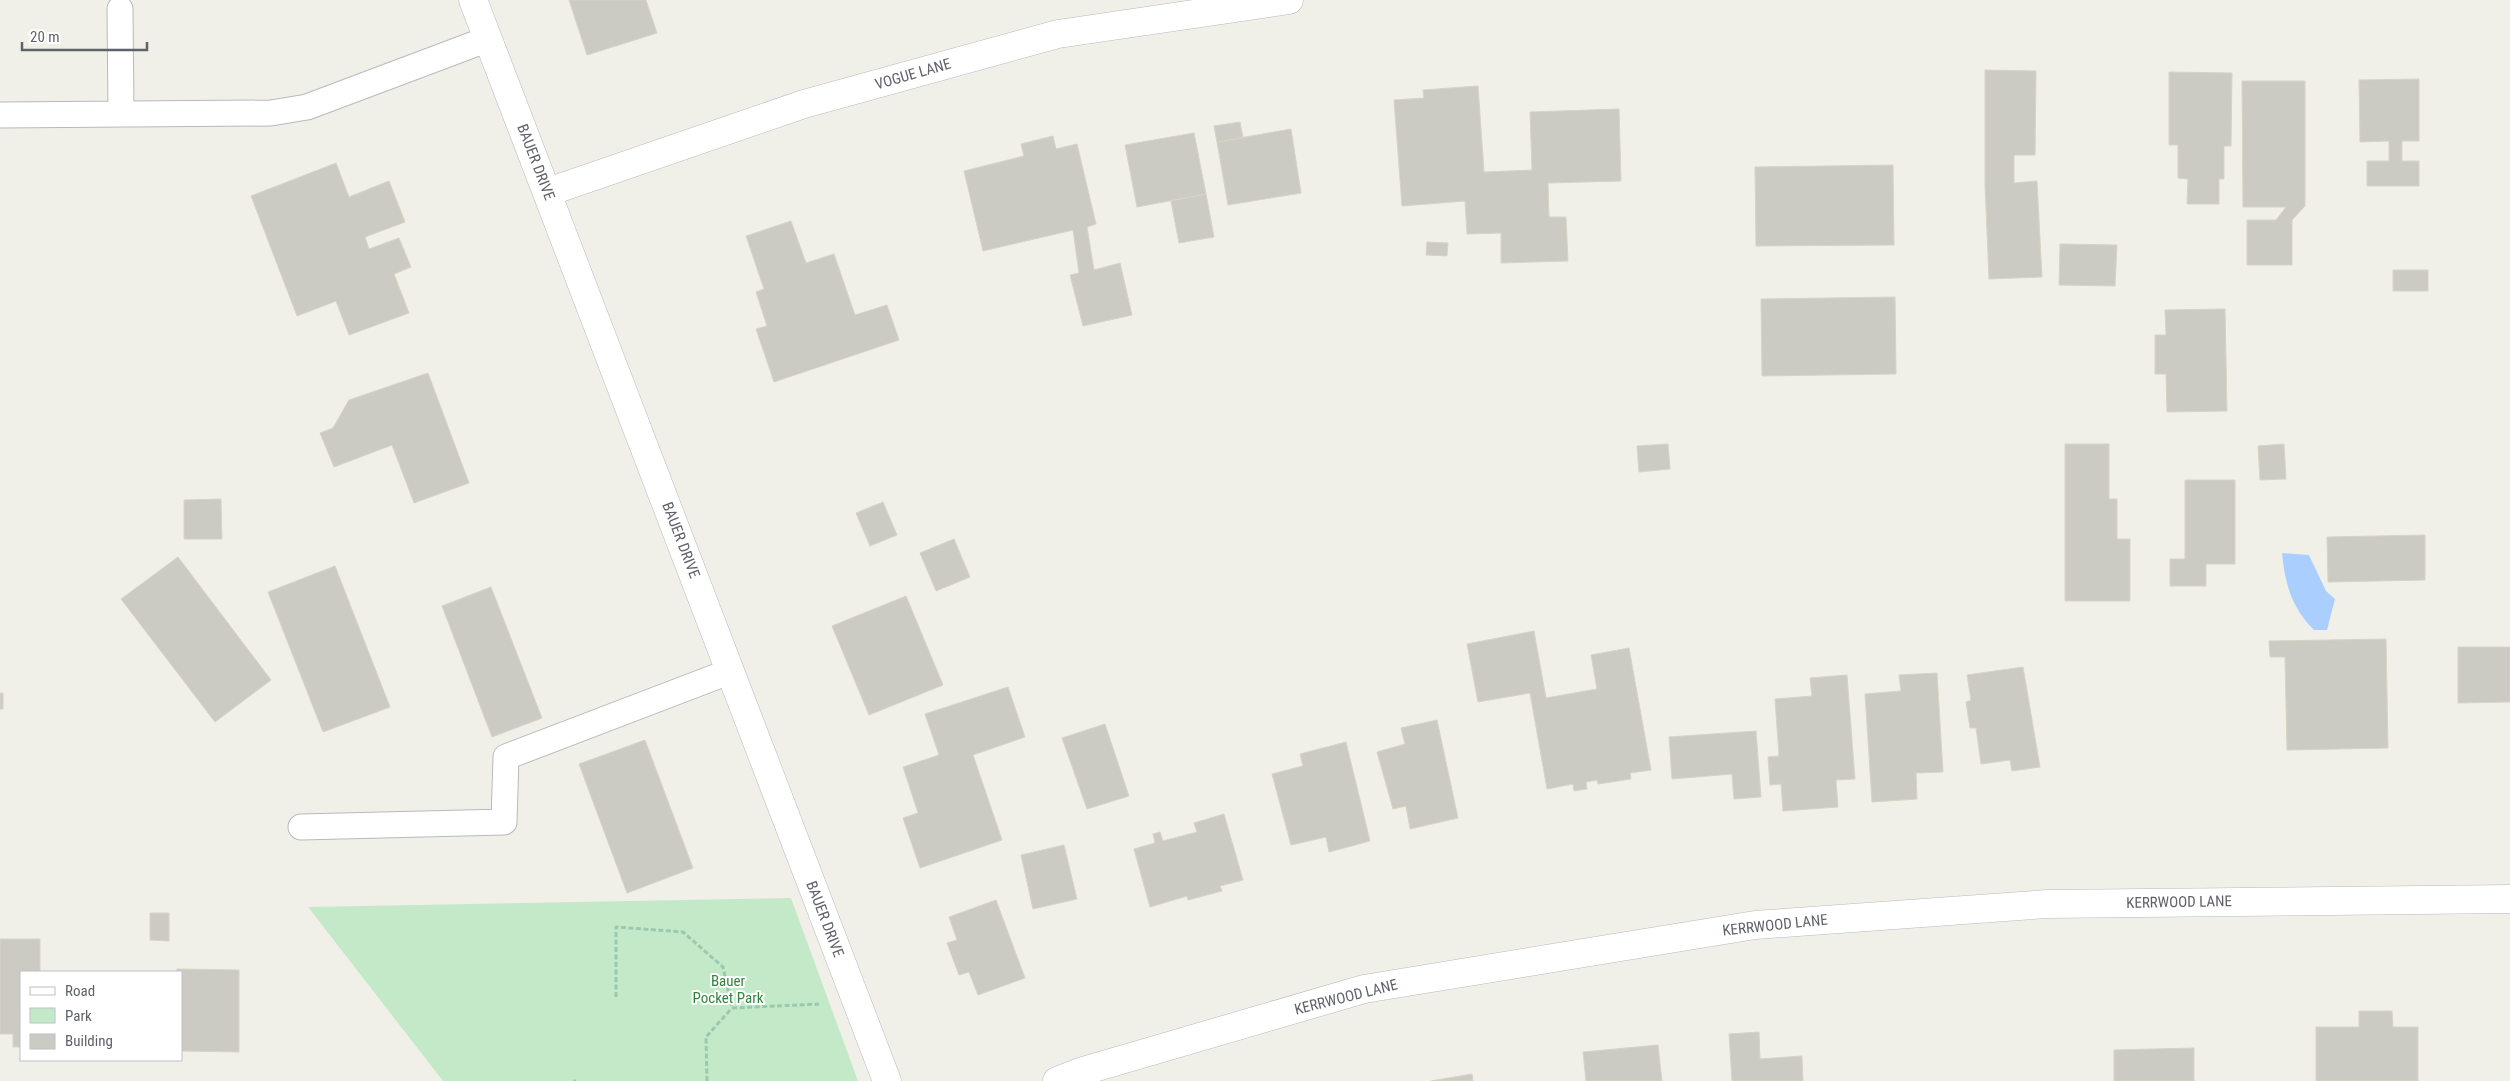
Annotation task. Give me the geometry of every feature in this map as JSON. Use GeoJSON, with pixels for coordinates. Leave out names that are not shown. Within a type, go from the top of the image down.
{"type":"FeatureCollection","features":[{"type":"Feature","properties":{"kind":"street","name":"BAUER DRIVE"},"geometry":{"type":"LineString","coordinates":[[473,0],[887,1081]]}},
{"type":"Feature","properties":{"kind":"street","name":"VOGUE LANE"},"geometry":{"type":"LineString","coordinates":[[548,192],[804,104],[1058,34],[1289,0]]}},
{"type":"Feature","properties":{"kind":"street","name":"KERRWOOD LANE"},"geometry":{"type":"LineString","coordinates":[[1057,1081],[1080,1072],[1364,989],[1755,925],[2047,904],[2510,899]]}},
{"type":"Feature","properties":{"kind":"lane"},"geometry":{"type":"LineString","coordinates":[[120,9],[121,114]]}},
{"type":"Feature","properties":{"kind":"lane"},"geometry":{"type":"LineString","coordinates":[[0,116],[271,113],[306,107],[488,39]]}},
{"type":"Feature","properties":{"kind":"lane"},"geometry":{"type":"LineString","coordinates":[[301,827],[504,822],[506,757],[731,671]]}},
{"type":"Feature","properties":{"kind":"path"},"geometry":{"type":"LineString","coordinates":[[616,997],[616,927],[683,932],[723,967],[732,1008]]}},
{"type":"Feature","properties":{"kind":"path"},"geometry":{"type":"LineString","coordinates":[[708,1081],[706,1037],[732,1008],[820,1004]]}},
{"type":"Feature","properties":{"kind":"green space","name":"Bauer Pocket Park"},"geometry":{"type":"Polygon","coordinates":[[[791,898],[858,1081],[443,1081],[308,907],[791,898]]]}},
{"type":"Feature","properties":{"kind":"water"},"geometry":{"type":"Polygon","coordinates":[[[2282,553],[2309,555],[2326,591],[2335,599],[2327,630],[2314,630],[2300,613],[2288,586],[2282,553]]]}},
{"type":"Feature","properties":{"kind":"building"},"geometry":{"type":"Polygon","coordinates":[[[569,0],[646,0],[657,33],[587,55],[569,0]]]}},
{"type":"Feature","properties":{"kind":"building"},"geometry":{"type":"Polygon","coordinates":[[[1985,70],[2036,71],[2035,155],[2014,155],[2014,183],[2037,181],[2042,277],[1989,279],[1985,185],[1985,70]]]}},
{"type":"Feature","properties":{"kind":"building"},"geometry":{"type":"Polygon","coordinates":[[[2169,72],[2232,73],[2231,146],[2224,146],[2224,179],[2219,179],[2219,204],[2187,204],[2188,179],[2178,178],[2178,145],[2169,145],[2169,72]]]}},
{"type":"Feature","properties":{"kind":"building"},"geometry":{"type":"Polygon","coordinates":[[[2419,79],[2419,141],[2402,141],[2402,161],[2419,161],[2419,186],[2367,186],[2367,161],[2389,161],[2389,141],[2360,142],[2359,80],[2419,79]]]}},
{"type":"Feature","properties":{"kind":"building"},"geometry":{"type":"Polygon","coordinates":[[[2242,81],[2305,81],[2305,206],[2292,220],[2292,265],[2247,265],[2247,220],[2276,220],[2286,207],[2243,207],[2242,81]]]}},
{"type":"Feature","properties":{"kind":"building"},"geometry":{"type":"Polygon","coordinates":[[[1478,86],[1484,172],[1532,170],[1530,112],[1619,109],[1621,181],[1548,183],[1549,217],[1566,217],[1568,261],[1501,263],[1501,233],[1467,234],[1465,201],[1402,206],[1394,100],[1424,98],[1423,90],[1478,86]]]}},
{"type":"Feature","properties":{"kind":"building"},"geometry":{"type":"Polygon","coordinates":[[[1240,122],[1243,138],[1217,142],[1214,126],[1240,122]]]}},
{"type":"Feature","properties":{"kind":"building"},"geometry":{"type":"Polygon","coordinates":[[[1291,129],[1301,193],[1228,205],[1217,142],[1291,129]]]}},
{"type":"Feature","properties":{"kind":"building"},"geometry":{"type":"Polygon","coordinates":[[[1194,133],[1206,194],[1137,207],[1125,145],[1194,133]]]}},
{"type":"Feature","properties":{"kind":"building"},"geometry":{"type":"Polygon","coordinates":[[[1053,136],[1056,149],[1077,144],[1096,224],[1087,227],[1094,270],[1120,263],[1132,315],[1083,326],[1070,275],[1079,273],[1073,230],[983,251],[964,171],[1024,156],[1021,144],[1053,136]]]}},
{"type":"Feature","properties":{"kind":"building"},"geometry":{"type":"Polygon","coordinates":[[[336,163],[349,197],[389,181],[405,222],[365,237],[369,249],[399,238],[411,267],[394,274],[409,313],[349,335],[336,301],[297,316],[251,196],[336,163]]]}},
{"type":"Feature","properties":{"kind":"building"},"geometry":{"type":"Polygon","coordinates":[[[1893,165],[1894,245],[1756,246],[1755,167],[1893,165]]]}},
{"type":"Feature","properties":{"kind":"building"},"geometry":{"type":"Polygon","coordinates":[[[1206,194],[1214,237],[1179,243],[1171,201],[1206,194]]]}},
{"type":"Feature","properties":{"kind":"building"},"geometry":{"type":"Polygon","coordinates":[[[791,221],[806,263],[834,254],[855,315],[887,305],[899,340],[774,382],[756,329],[767,326],[756,292],[764,289],[746,236],[791,221]]]}},
{"type":"Feature","properties":{"kind":"building"},"geometry":{"type":"Polygon","coordinates":[[[1427,242],[1448,243],[1447,256],[1426,255],[1427,242]]]}},
{"type":"Feature","properties":{"kind":"building"},"geometry":{"type":"Polygon","coordinates":[[[2060,244],[2117,245],[2115,286],[2059,285],[2060,244]]]}},
{"type":"Feature","properties":{"kind":"building"},"geometry":{"type":"Polygon","coordinates":[[[2393,270],[2428,270],[2428,291],[2393,291],[2393,270]]]}},
{"type":"Feature","properties":{"kind":"building"},"geometry":{"type":"Polygon","coordinates":[[[1895,297],[1896,374],[1762,376],[1761,299],[1895,297]]]}},
{"type":"Feature","properties":{"kind":"building"},"geometry":{"type":"Polygon","coordinates":[[[2225,309],[2227,411],[2167,412],[2166,374],[2155,374],[2155,335],[2166,335],[2165,310],[2225,309]]]}},
{"type":"Feature","properties":{"kind":"building"},"geometry":{"type":"Polygon","coordinates":[[[428,373],[469,483],[414,503],[392,445],[334,467],[320,433],[333,428],[349,400],[428,373]]]}},
{"type":"Feature","properties":{"kind":"building"},"geometry":{"type":"Polygon","coordinates":[[[1668,444],[1670,469],[1639,472],[1637,446],[1668,444]]]}},
{"type":"Feature","properties":{"kind":"building"},"geometry":{"type":"Polygon","coordinates":[[[2065,444],[2109,444],[2109,499],[2117,499],[2117,539],[2130,539],[2130,601],[2065,601],[2065,444]]]}},
{"type":"Feature","properties":{"kind":"building"},"geometry":{"type":"Polygon","coordinates":[[[2284,444],[2286,479],[2260,480],[2258,446],[2284,444]]]}},
{"type":"Feature","properties":{"kind":"building"},"geometry":{"type":"Polygon","coordinates":[[[2185,480],[2235,480],[2235,564],[2206,564],[2206,586],[2170,586],[2170,559],[2185,559],[2185,480]]]}},
{"type":"Feature","properties":{"kind":"building"},"geometry":{"type":"Polygon","coordinates":[[[221,499],[222,539],[184,539],[184,500],[221,499]]]}},
{"type":"Feature","properties":{"kind":"building"},"geometry":{"type":"Polygon","coordinates":[[[883,502],[897,535],[870,546],[856,513],[883,502]]]}},
{"type":"Feature","properties":{"kind":"building"},"geometry":{"type":"Polygon","coordinates":[[[2425,535],[2425,580],[2328,582],[2327,537],[2425,535]]]}},
{"type":"Feature","properties":{"kind":"building"},"geometry":{"type":"Polygon","coordinates":[[[954,539],[970,577],[936,591],[920,553],[954,539]]]}},
{"type":"Feature","properties":{"kind":"building"},"geometry":{"type":"Polygon","coordinates":[[[178,557],[271,680],[215,722],[121,599],[178,557]]]}},
{"type":"Feature","properties":{"kind":"building"},"geometry":{"type":"Polygon","coordinates":[[[335,566],[390,707],[323,732],[268,592],[335,566]]]}},
{"type":"Feature","properties":{"kind":"building"},"geometry":{"type":"Polygon","coordinates":[[[491,587],[542,718],[492,737],[442,606],[491,587]]]}},
{"type":"Feature","properties":{"kind":"building"},"geometry":{"type":"Polygon","coordinates":[[[906,596],[943,685],[869,715],[832,626],[906,596]]]}},
{"type":"Feature","properties":{"kind":"building"},"geometry":{"type":"Polygon","coordinates":[[[1534,631],[1546,698],[1597,689],[1591,655],[1629,648],[1651,770],[1630,773],[1631,779],[1598,784],[1597,780],[1586,782],[1587,789],[1574,791],[1573,784],[1547,789],[1530,693],[1478,702],[1467,644],[1534,631]]]}},
{"type":"Feature","properties":{"kind":"building"},"geometry":{"type":"Polygon","coordinates":[[[2386,639],[2388,748],[2287,750],[2285,657],[2270,657],[2269,641],[2386,639]]]}},
{"type":"Feature","properties":{"kind":"building"},"geometry":{"type":"Polygon","coordinates":[[[2458,647],[2510,647],[2510,702],[2458,703],[2458,647]]]}},
{"type":"Feature","properties":{"kind":"building"},"geometry":{"type":"Polygon","coordinates":[[[2023,667],[2040,767],[2012,771],[2010,760],[1981,764],[1976,728],[1970,728],[1966,702],[1971,700],[1967,675],[2023,667]]]}},
{"type":"Feature","properties":{"kind":"building"},"geometry":{"type":"Polygon","coordinates":[[[1937,673],[1943,772],[1916,773],[1917,799],[1872,802],[1865,694],[1901,691],[1899,675],[1937,673]]]}},
{"type":"Feature","properties":{"kind":"building"},"geometry":{"type":"Polygon","coordinates":[[[1847,675],[1855,779],[1836,780],[1838,807],[1783,811],[1781,784],[1770,785],[1768,757],[1779,756],[1775,699],[1812,696],[1810,678],[1847,675]]]}},
{"type":"Feature","properties":{"kind":"building"},"geometry":{"type":"Polygon","coordinates":[[[1008,687],[1025,737],[973,755],[1002,840],[920,868],[903,818],[918,813],[903,767],[939,755],[925,714],[1008,687]]]}},
{"type":"Feature","properties":{"kind":"building"},"geometry":{"type":"Polygon","coordinates":[[[0,693],[3,693],[3,709],[0,709],[0,693]]]}},
{"type":"Feature","properties":{"kind":"building"},"geometry":{"type":"Polygon","coordinates":[[[1437,720],[1458,818],[1410,829],[1406,806],[1393,809],[1377,752],[1405,744],[1401,728],[1437,720]]]}},
{"type":"Feature","properties":{"kind":"building"},"geometry":{"type":"Polygon","coordinates":[[[1105,724],[1129,796],[1087,809],[1062,738],[1105,724]]]}},
{"type":"Feature","properties":{"kind":"building"},"geometry":{"type":"Polygon","coordinates":[[[1756,731],[1761,797],[1734,799],[1732,774],[1672,779],[1669,737],[1756,731]]]}},
{"type":"Feature","properties":{"kind":"building"},"geometry":{"type":"Polygon","coordinates":[[[645,740],[693,868],[627,893],[579,764],[645,740]]]}},
{"type":"Feature","properties":{"kind":"building"},"geometry":{"type":"Polygon","coordinates":[[[1346,742],[1370,841],[1329,852],[1326,837],[1291,845],[1272,774],[1303,766],[1300,754],[1346,742]]]}},
{"type":"Feature","properties":{"kind":"building"},"geometry":{"type":"Polygon","coordinates":[[[1224,814],[1243,880],[1220,886],[1222,891],[1188,900],[1187,896],[1150,907],[1134,849],[1155,843],[1153,834],[1160,832],[1163,841],[1197,832],[1194,823],[1224,814]]]}},
{"type":"Feature","properties":{"kind":"building"},"geometry":{"type":"Polygon","coordinates":[[[1064,845],[1077,899],[1033,909],[1021,855],[1064,845]]]}},
{"type":"Feature","properties":{"kind":"building"},"geometry":{"type":"Polygon","coordinates":[[[996,900],[1025,978],[978,995],[969,972],[959,975],[947,943],[957,940],[949,917],[996,900]]]}},
{"type":"Feature","properties":{"kind":"building"},"geometry":{"type":"Polygon","coordinates":[[[150,913],[169,913],[169,941],[150,940],[150,913]]]}},
{"type":"Feature","properties":{"kind":"building"},"geometry":{"type":"Polygon","coordinates":[[[0,939],[40,939],[40,971],[20,971],[20,1047],[13,1047],[13,1034],[0,1034],[0,939]]]}},
{"type":"Feature","properties":{"kind":"building"},"geometry":{"type":"Polygon","coordinates":[[[177,969],[239,970],[239,1052],[182,1051],[182,971],[177,971],[177,969]]]}},
{"type":"Feature","properties":{"kind":"building"},"geometry":{"type":"Polygon","coordinates":[[[2359,1011],[2392,1011],[2393,1027],[2418,1027],[2418,1081],[2316,1081],[2316,1027],[2359,1027],[2359,1011]]]}},
{"type":"Feature","properties":{"kind":"building"},"geometry":{"type":"Polygon","coordinates":[[[1759,1032],[1760,1059],[1802,1056],[1803,1081],[1732,1081],[1729,1034],[1759,1032]]]}},
{"type":"Feature","properties":{"kind":"building"},"geometry":{"type":"Polygon","coordinates":[[[1658,1045],[1662,1081],[1586,1081],[1583,1052],[1658,1045]]]}},
{"type":"Feature","properties":{"kind":"building"},"geometry":{"type":"Polygon","coordinates":[[[2194,1048],[2194,1081],[2114,1081],[2114,1050],[2194,1048]]]}},
{"type":"Feature","properties":{"kind":"building"},"geometry":{"type":"Polygon","coordinates":[[[1472,1074],[1473,1081],[1431,1081],[1472,1074]]]}}]}
